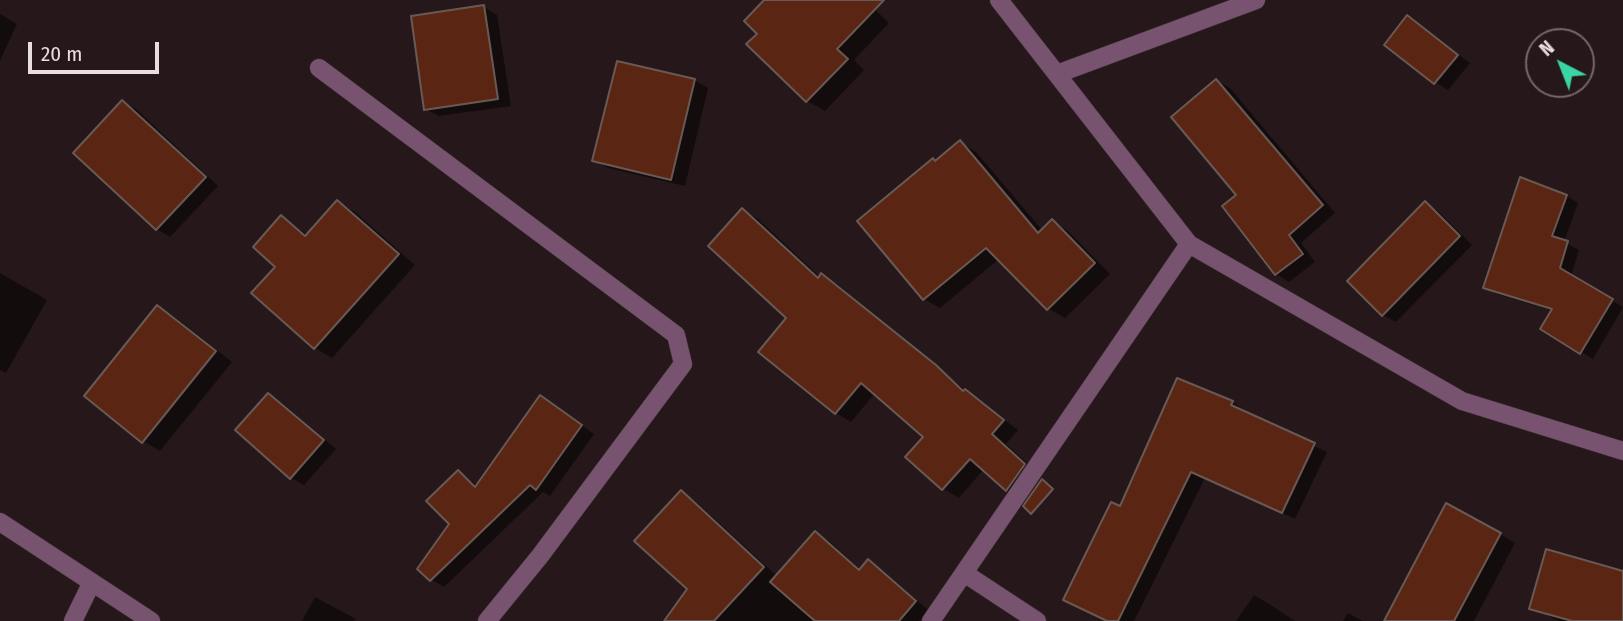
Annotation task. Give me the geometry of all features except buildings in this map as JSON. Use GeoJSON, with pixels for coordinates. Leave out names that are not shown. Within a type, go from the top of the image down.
{"type":"FeatureCollection","features":[{"type":"Feature","properties":{"kind":"street"},"geometry":{"type":"LineString","coordinates":[[999,0],[1189,244],[1462,401],[1623,451]]}},
{"type":"Feature","properties":{"kind":"street"},"geometry":{"type":"LineString","coordinates":[[1057,74],[1256,0]]}},
{"type":"Feature","properties":{"kind":"street"},"geometry":{"type":"LineString","coordinates":[[319,68],[676,335],[683,364],[487,621]]}},
{"type":"Feature","properties":{"kind":"street"},"geometry":{"type":"LineString","coordinates":[[931,621],[1189,244]]}},
{"type":"Feature","properties":{"kind":"street"},"geometry":{"type":"LineString","coordinates":[[0,522],[151,621]]}},
{"type":"Feature","properties":{"kind":"street"},"geometry":{"type":"LineString","coordinates":[[964,573],[1037,621]]}},
{"type":"Feature","properties":{"kind":"street"},"geometry":{"type":"LineString","coordinates":[[73,621],[92,582]]}}]}
